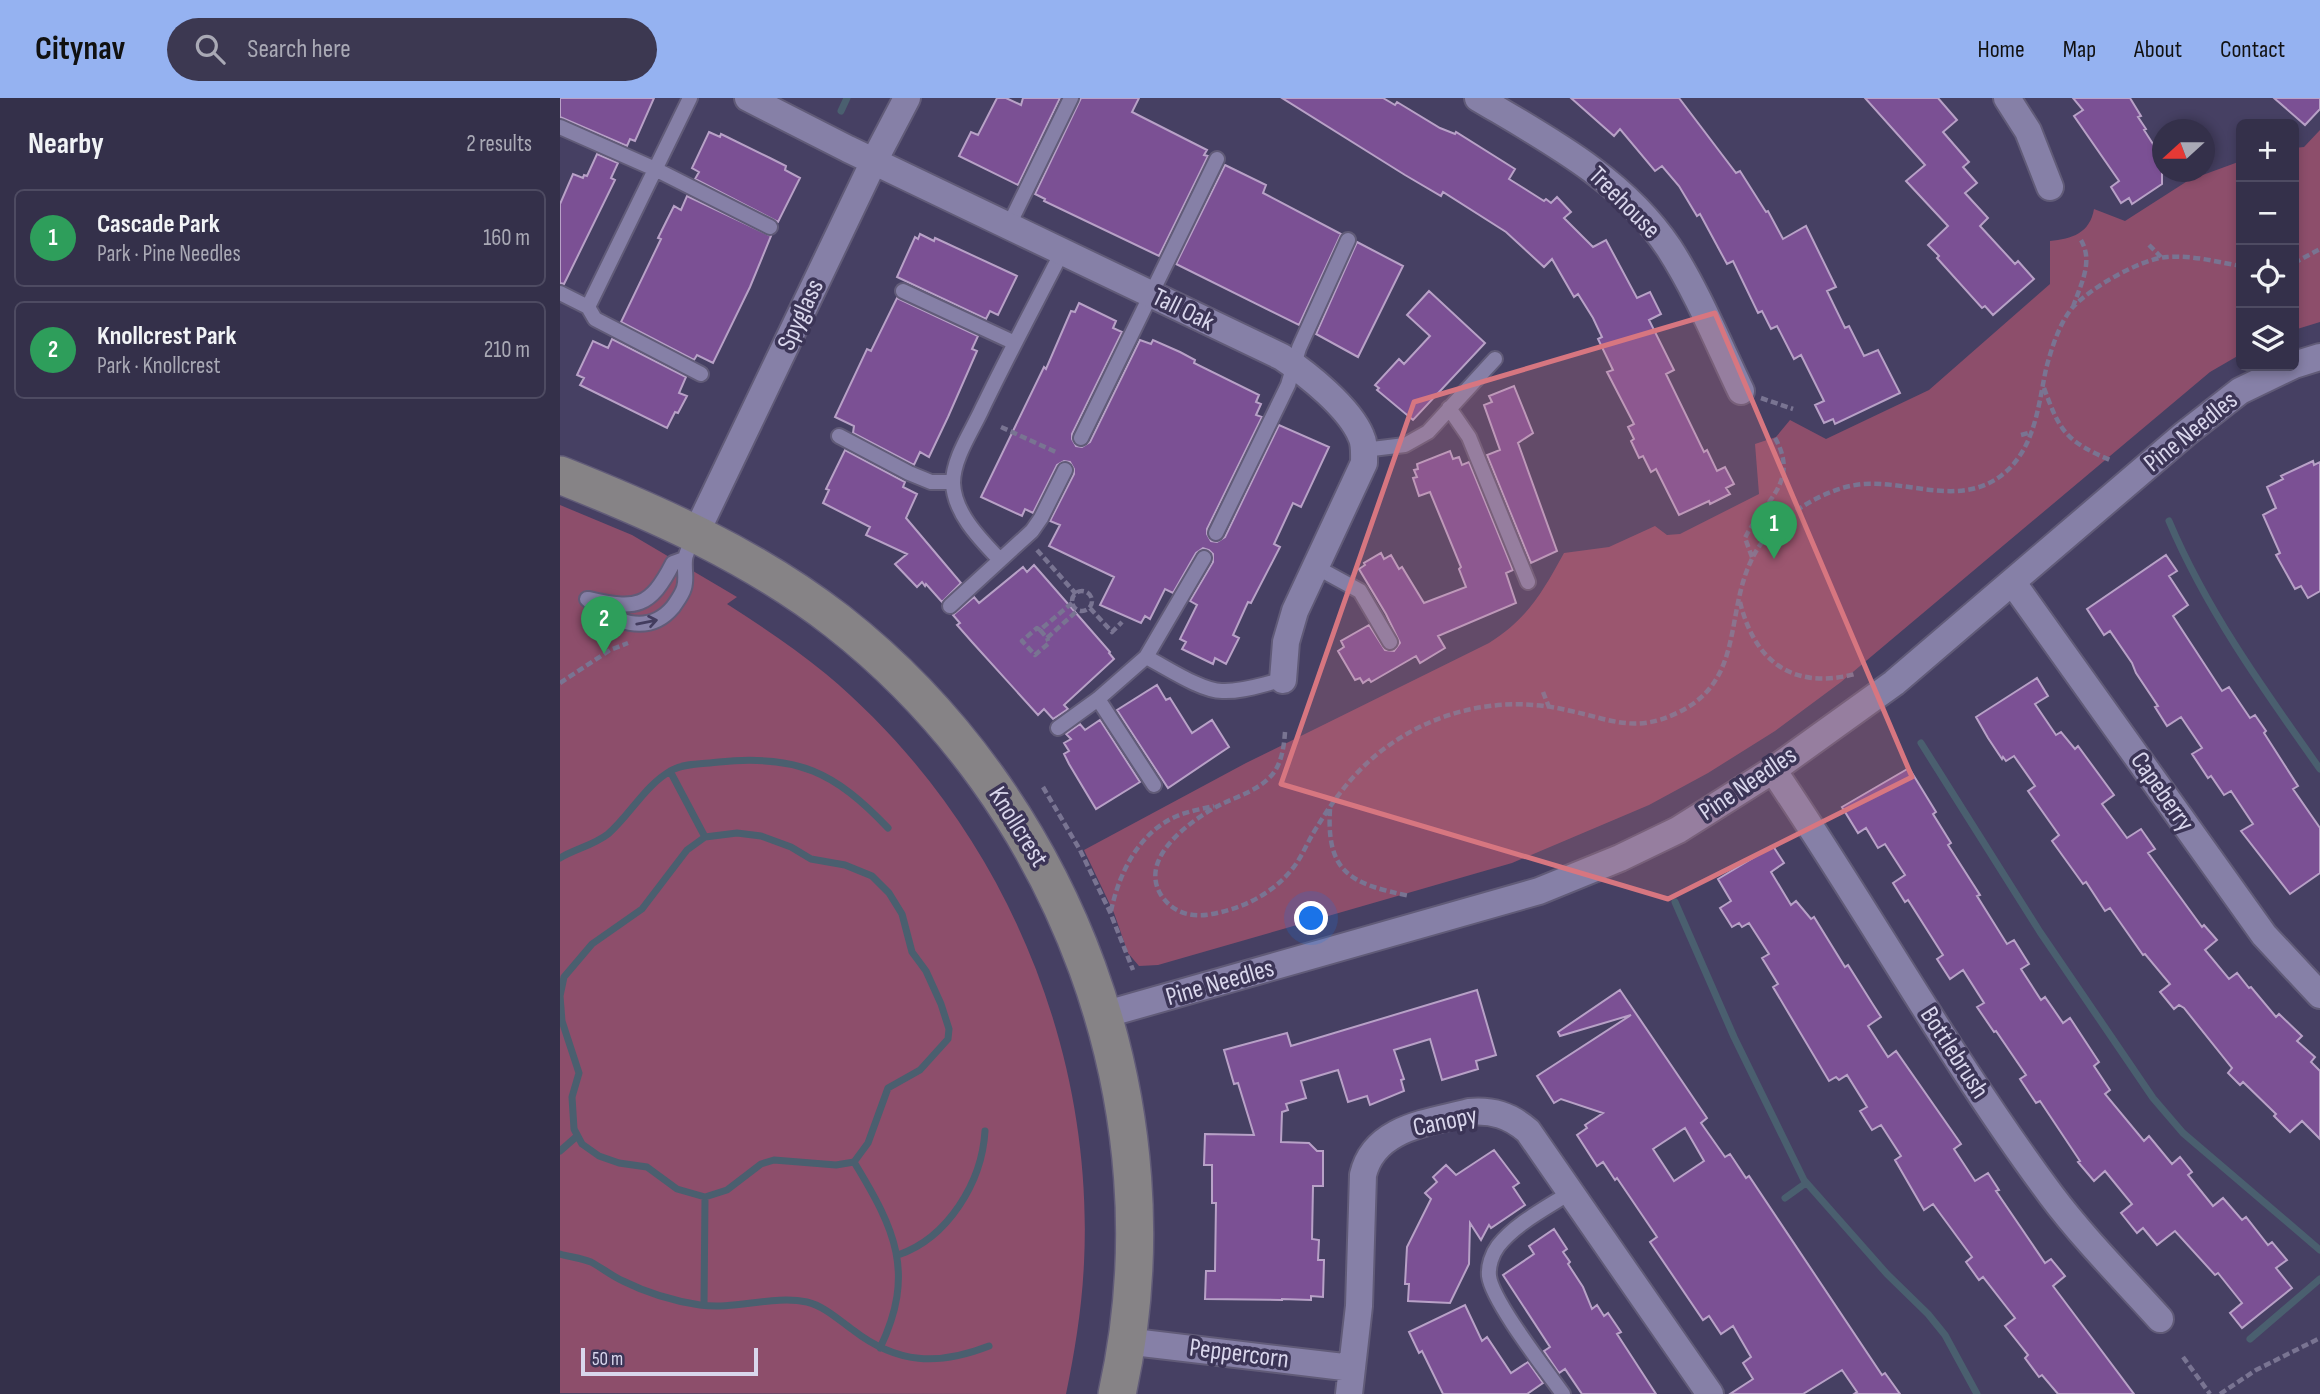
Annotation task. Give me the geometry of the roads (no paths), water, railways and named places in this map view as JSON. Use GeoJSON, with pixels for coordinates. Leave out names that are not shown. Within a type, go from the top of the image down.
{"type":"FeatureCollection","features":[{"type":"Feature","properties":{"kind":"street","name":"Tall Oak"},"geometry":{"type":"LineString","coordinates":[[748,98],[1295,366],[1345,412],[1362,437],[1364,450]]}},
{"type":"Feature","properties":{"kind":"street","name":"Spyglass"},"geometry":{"type":"LineString","coordinates":[[690,546],[874,161],[907,98]]}},
{"type":"Feature","properties":{"kind":"street","name":"Treehouse"},"geometry":{"type":"LineString","coordinates":[[1478,98],[1590,167],[1645,218],[1668,247],[1686,277],[1741,391]]}},
{"type":"Feature","properties":{"kind":"street"},"geometry":{"type":"LineString","coordinates":[[2007,98],[2028,131],[2050,187]]}},
{"type":"Feature","properties":{"kind":"street","name":"Pine Needles"},"geometry":{"type":"LineString","coordinates":[[2299,363],[2320,357]]}},
{"type":"Feature","properties":{"kind":"street","name":"Pine Needles"},"geometry":{"type":"LineString","coordinates":[[1103,1015],[1457,916],[1569,880],[1678,830],[1773,769],[1894,683],[2185,434],[2240,391],[2281,371]]}},
{"type":"Feature","properties":{"kind":"street"},"geometry":{"type":"LineString","coordinates":[[1283,680],[1286,642],[1295,611],[1364,463],[1364,450]]}},
{"type":"Feature","properties":{"kind":"street","name":"Knollcrest"},"geometry":{"type":"LineString","coordinates":[[560,475],[690,546],[758,567],[837,621],[895,672],[957,737],[999,794],[1049,877],[1077,938],[1117,1067],[1131,1168],[1134,1235],[1131,1298],[1116,1394]]}},
{"type":"Feature","properties":{"kind":"street","name":"Capeberry"},"geometry":{"type":"LineString","coordinates":[[2013,583],[2264,935],[2320,995]]}},
{"type":"Feature","properties":{"kind":"street","name":"Bottlebrush"},"geometry":{"type":"LineString","coordinates":[[1773,769],[1981,1096],[2030,1167],[2075,1224],[2160,1319]]}},
{"type":"Feature","properties":{"kind":"street","name":"Canopy"},"geometry":{"type":"LineString","coordinates":[[1351,1381],[1359,1306],[1363,1175],[1370,1156],[1394,1133],[1469,1112],[1499,1113],[1528,1130],[1710,1394]]}},
{"type":"Feature","properties":{"kind":"street","name":"Peppercorn"},"geometry":{"type":"LineString","coordinates":[[1125,1341],[1351,1381]]}},
{"type":"Feature","properties":{"kind":"lane"},"geometry":{"type":"LineString","coordinates":[[587,307],[690,98]]}},
{"type":"Feature","properties":{"kind":"lane"},"geometry":{"type":"LineString","coordinates":[[1009,225],[1071,98]]}},
{"type":"Feature","properties":{"kind":"lane"},"geometry":{"type":"LineString","coordinates":[[560,127],[656,169],[770,227]]}},
{"type":"Feature","properties":{"kind":"lane"},"geometry":{"type":"LineString","coordinates":[[1081,438],[1217,159]]}},
{"type":"Feature","properties":{"kind":"lane"},"geometry":{"type":"LineString","coordinates":[[1216,533],[1295,366],[1299,348],[1348,240]]}},
{"type":"Feature","properties":{"kind":"lane"},"geometry":{"type":"LineString","coordinates":[[1000,560],[967,522],[953,482],[959,457],[1063,250]]}},
{"type":"Feature","properties":{"kind":"lane"},"geometry":{"type":"LineString","coordinates":[[902,291],[1015,343]]}},
{"type":"Feature","properties":{"kind":"lane"},"geometry":{"type":"LineString","coordinates":[[560,293],[587,307],[595,319],[701,374]]}},
{"type":"Feature","properties":{"kind":"lane"},"geometry":{"type":"LineString","coordinates":[[1364,450],[1397,447],[1428,432],[1495,359]]}},
{"type":"Feature","properties":{"kind":"lane"},"geometry":{"type":"LineString","coordinates":[[1449,408],[1469,437],[1528,582]]}},
{"type":"Feature","properties":{"kind":"lane"},"geometry":{"type":"LineString","coordinates":[[839,436],[931,482],[953,482]]}},
{"type":"Feature","properties":{"kind":"lane"},"geometry":{"type":"LineString","coordinates":[[950,606],[1026,537],[1041,518],[1065,470]]}},
{"type":"Feature","properties":{"kind":"lane"},"geometry":{"type":"LineString","coordinates":[[690,546],[682,593],[669,611],[655,622],[641,625],[619,620],[601,612],[587,599],[620,606],[633,605],[656,591],[673,563],[690,546]]}},
{"type":"Feature","properties":{"kind":"lane"},"geometry":{"type":"LineString","coordinates":[[1058,728],[1098,699],[1146,657],[1204,558]]}},
{"type":"Feature","properties":{"kind":"lane"},"geometry":{"type":"LineString","coordinates":[[1316,567],[1360,591],[1390,642]]}},
{"type":"Feature","properties":{"kind":"lane"},"geometry":{"type":"LineString","coordinates":[[1146,657],[1198,684],[1219,691],[1283,680]]}},
{"type":"Feature","properties":{"kind":"lane"},"geometry":{"type":"LineString","coordinates":[[1098,699],[1154,785]]}},
{"type":"Feature","properties":{"kind":"lane"},"geometry":{"type":"LineString","coordinates":[[1563,1394],[1505,1310],[1489,1277],[1490,1260],[1497,1247],[1512,1232],[1571,1192]]}},
{"type":"Feature","properties":{"kind":"waterway"},"geometry":{"type":"LineString","coordinates":[[841,111],[847,98]]}},
{"type":"Feature","properties":{"kind":"waterway"},"geometry":{"type":"LineString","coordinates":[[2169,521],[2219,618],[2320,769]]}},
{"type":"Feature","properties":{"kind":"waterway"},"geometry":{"type":"LineString","coordinates":[[1921,743],[2040,932],[2153,1098],[2183,1133],[2320,1250]]}},
{"type":"Feature","properties":{"kind":"waterway"},"geometry":{"type":"LineString","coordinates":[[560,858],[608,834],[662,776],[677,768],[695,764],[771,761],[813,771],[850,793],[888,828]]}},
{"type":"Feature","properties":{"kind":"waterway"},"geometry":{"type":"LineString","coordinates":[[670,771],[705,837]]}},
{"type":"Feature","properties":{"kind":"waterway"},"geometry":{"type":"LineString","coordinates":[[737,833],[761,836],[791,847],[811,859],[845,865],[872,876],[889,893],[902,914],[912,952],[926,971],[949,1029],[948,1039],[920,1070],[888,1088],[868,1143],[854,1162],[836,1165],[774,1160],[761,1164],[727,1190],[705,1197],[677,1189],[647,1167],[619,1163],[599,1156],[582,1144],[574,1129],[572,1097],[579,1073],[562,1021],[560,996],[564,977],[592,944],[642,909],[687,850],[705,837],[737,833]]}},
{"type":"Feature","properties":{"kind":"waterway"},"geometry":{"type":"LineString","coordinates":[[1675,902],[1734,1037],[1804,1180],[1945,1335],[1977,1394]]}},
{"type":"Feature","properties":{"kind":"waterway"},"geometry":{"type":"LineString","coordinates":[[898,1255],[932,1236],[959,1206],[977,1170],[985,1131]]}},
{"type":"Feature","properties":{"kind":"waterway"},"geometry":{"type":"LineString","coordinates":[[560,1151],[576,1137]]}},
{"type":"Feature","properties":{"kind":"waterway"},"geometry":{"type":"LineString","coordinates":[[854,1162],[880,1209],[896,1252],[897,1297],[880,1348]]}},
{"type":"Feature","properties":{"kind":"waterway"},"geometry":{"type":"LineString","coordinates":[[1785,1198],[1806,1183]]}},
{"type":"Feature","properties":{"kind":"waterway"},"geometry":{"type":"LineString","coordinates":[[704,1305],[705,1197]]}},
{"type":"Feature","properties":{"kind":"waterway"},"geometry":{"type":"LineString","coordinates":[[560,1254],[591,1262],[619,1279],[661,1296],[700,1305],[727,1306],[781,1300],[807,1302],[825,1310],[869,1341],[902,1355],[935,1359],[989,1346]]}},
{"type":"Feature","properties":{"kind":"waterway"},"geometry":{"type":"LineString","coordinates":[[2250,1339],[2320,1279]]}},
{"type":"Feature","properties":{"kind":"place","name":"Cascade Park"},"geometry":{"type":"Point","coordinates":[1774,559]}},
{"type":"Feature","properties":{"kind":"place","name":"Knollcrest Park"},"geometry":{"type":"Point","coordinates":[604,654]}}]}
